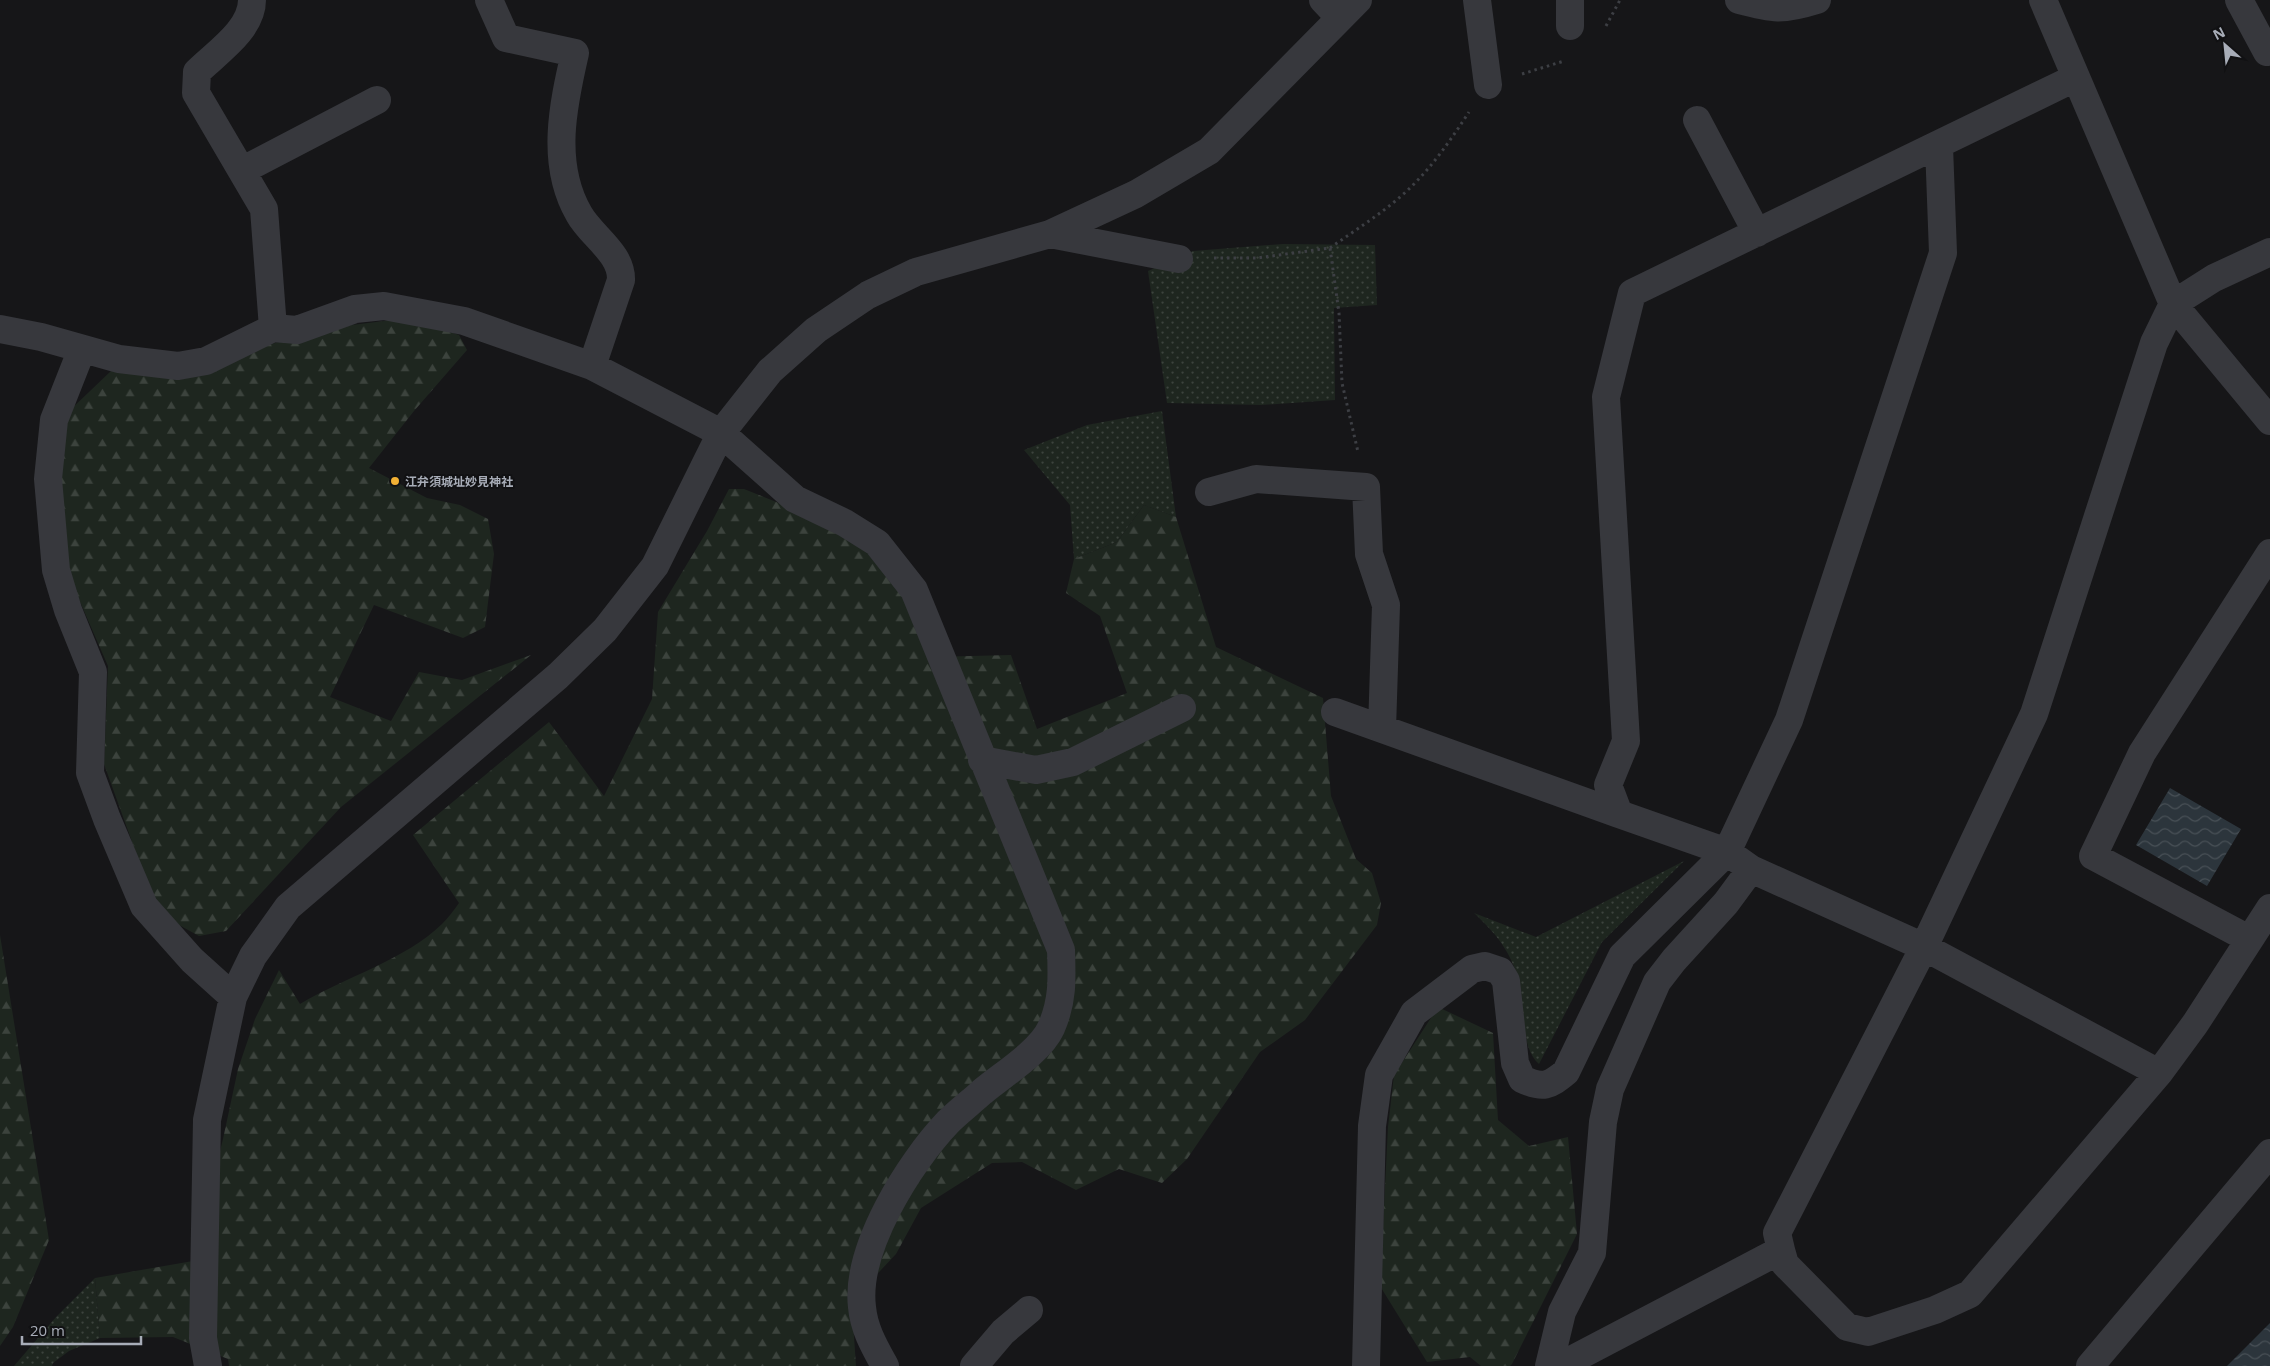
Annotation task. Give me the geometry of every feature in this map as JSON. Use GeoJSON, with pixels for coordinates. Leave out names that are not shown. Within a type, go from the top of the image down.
{"type":"FeatureCollection","features":[{"type":"Feature","properties":{"kind":"street"},"geometry":{"type":"LineString","coordinates":[[252,0],[252,8],[239,33],[197,72],[196,93],[243,170],[264,209],[273,328]]}},
{"type":"Feature","properties":{"kind":"street"},"geometry":{"type":"LineString","coordinates":[[488,0],[506,38],[575,53],[561,130],[564,169],[569,192],[578,214],[614,257],[621,270],[621,280],[592,366]]}},
{"type":"Feature","properties":{"kind":"street"},"geometry":{"type":"LineString","coordinates":[[1477,0],[1488,85]]}},
{"type":"Feature","properties":{"kind":"street"},"geometry":{"type":"LineString","coordinates":[[1740,0],[1775,9],[1799,6],[1816,0]]}},
{"type":"Feature","properties":{"kind":"street"},"geometry":{"type":"LineString","coordinates":[[2043,0],[2173,304],[2270,421]]}},
{"type":"Feature","properties":{"kind":"street"},"geometry":{"type":"LineString","coordinates":[[2240,0],[2267,52],[2270,50]]}},
{"type":"Feature","properties":{"kind":"street"},"geometry":{"type":"LineString","coordinates":[[208,1366],[203,1338],[207,1120],[232,997],[253,956],[288,907],[558,676],[605,630],[655,566],[721,434],[770,371],[816,330],[868,295],[916,272],[1050,234],[1136,194],[1209,151],[1340,6]]}},
{"type":"Feature","properties":{"kind":"street"},"geometry":{"type":"LineString","coordinates":[[1618,814],[1608,785],[1626,741],[1606,397],[1632,294],[1939,146],[2075,78]]}},
{"type":"Feature","properties":{"kind":"street"},"geometry":{"type":"LineString","coordinates":[[243,170],[377,100]]}},
{"type":"Feature","properties":{"kind":"street"},"geometry":{"type":"LineString","coordinates":[[1697,120],[1757,233]]}},
{"type":"Feature","properties":{"kind":"street"},"geometry":{"type":"LineString","coordinates":[[1366,1366],[1372,1126],[1379,1075],[1414,1013],[1472,969],[1486,966],[1500,971],[1506,981],[1515,1063],[1522,1080],[1536,1086],[1552,1084],[1566,1072],[1622,956],[1727,852],[1789,720],[1943,253],[1939,146]]}},
{"type":"Feature","properties":{"kind":"street"},"geometry":{"type":"LineString","coordinates":[[1050,234],[1179,259]]}},
{"type":"Feature","properties":{"kind":"street"},"geometry":{"type":"LineString","coordinates":[[2270,252],[2214,278],[2173,304],[2154,343],[2034,714],[1924,947],[1777,1233],[1785,1264],[1847,1327],[1868,1332],[1935,1310],[1970,1294],[2159,1073],[2195,1024],[2270,908]]}},
{"type":"Feature","properties":{"kind":"street"},"geometry":{"type":"LineString","coordinates":[[0,328],[120,359],[178,366],[206,361],[273,328],[297,330],[355,309],[384,306],[464,321],[592,366],[721,434],[795,499],[845,523],[877,543],[914,590],[1061,950],[1062,995],[1050,1030],[1028,1056],[993,1082],[948,1122],[909,1171],[876,1230],[863,1274],[861,1305],[867,1332],[885,1366]]}},
{"type":"Feature","properties":{"kind":"street"},"geometry":{"type":"LineString","coordinates":[[82,349],[54,420],[48,479],[56,570],[68,610],[93,672],[90,773],[107,820],[144,906],[192,960],[232,997]]}},
{"type":"Feature","properties":{"kind":"street"},"geometry":{"type":"LineString","coordinates":[[1209,492],[1256,479],[1366,487],[1369,554],[1386,605],[1382,729]]}},
{"type":"Feature","properties":{"kind":"street"},"geometry":{"type":"LineString","coordinates":[[2249,939],[2093,856],[2142,753],[2270,553]]}},
{"type":"Feature","properties":{"kind":"street"},"geometry":{"type":"LineString","coordinates":[[982,760],[1036,770],[1073,762],[1182,708]]}},
{"type":"Feature","properties":{"kind":"street"},"geometry":{"type":"LineString","coordinates":[[1336,712],[1727,852],[1751,869],[1924,947],[2159,1073]]}},
{"type":"Feature","properties":{"kind":"street"},"geometry":{"type":"LineString","coordinates":[[1552,1366],[1562,1312],[1592,1253],[1603,1122],[1610,1089],[1657,982],[1674,960],[1726,903],[1751,869]]}},
{"type":"Feature","properties":{"kind":"street"},"geometry":{"type":"LineString","coordinates":[[2090,1366],[2270,1153]]}},
{"type":"Feature","properties":{"kind":"street"},"geometry":{"type":"LineString","coordinates":[[1552,1366],[1781,1250]]}},
{"type":"Feature","properties":{"kind":"street"},"geometry":{"type":"LineString","coordinates":[[974,1366],[1003,1332],[1029,1310]]}},
{"type":"Feature","properties":{"kind":"path"},"geometry":{"type":"LineString","coordinates":[[1602,34],[1620,0]]}},
{"type":"Feature","properties":{"kind":"path"},"geometry":{"type":"LineString","coordinates":[[1179,259],[1257,258],[1330,248],[1374,217],[1412,186],[1444,150],[1488,85],[1573,58]]}},
{"type":"Feature","properties":{"kind":"path"},"geometry":{"type":"LineString","coordinates":[[1330,248],[1338,313],[1342,383],[1366,487]]}},
{"type":"Feature","properties":{"kind":"green space"},"geometry":{"type":"Polygon","coordinates":[[[1283,244],[1375,245],[1377,305],[1334,308],[1335,400],[1261,405],[1167,403],[1148,271],[1193,251],[1283,244]]]}},
{"type":"Feature","properties":{"kind":"green space"},"geometry":{"type":"Polygon","coordinates":[[[408,318],[459,335],[467,350],[414,411],[369,468],[427,498],[460,505],[488,519],[494,554],[485,627],[463,638],[374,605],[330,697],[391,721],[419,672],[462,680],[531,655],[341,807],[226,931],[199,936],[168,919],[153,900],[104,764],[108,666],[67,572],[58,464],[67,413],[111,371],[260,347],[336,327],[408,318]]]}},
{"type":"Feature","properties":{"kind":"green space"},"geometry":{"type":"Polygon","coordinates":[[[1162,411],[1176,517],[1144,505],[1117,542],[1074,559],[1070,505],[1024,450],[1087,425],[1162,411]]]}},
{"type":"Feature","properties":{"kind":"green space"},"geometry":{"type":"Polygon","coordinates":[[[729,489],[744,489],[806,514],[869,553],[903,595],[930,657],[1011,655],[1037,729],[1127,693],[1100,616],[1066,593],[1074,559],[1117,542],[1144,505],[1176,517],[1216,647],[1323,698],[1331,796],[1356,859],[1372,873],[1381,903],[1377,925],[1305,1020],[1260,1052],[1187,1159],[1162,1183],[1119,1169],[1076,1190],[1022,1162],[992,1163],[921,1208],[896,1254],[865,1287],[852,1307],[856,1366],[229,1366],[228,1359],[173,1337],[100,1338],[95,1278],[193,1261],[238,1069],[255,1019],[279,970],[300,1004],[411,948],[442,924],[459,903],[413,835],[549,722],[604,796],[652,699],[658,612],[707,531],[729,489]]]}},
{"type":"Feature","properties":{"kind":"green space"},"geometry":{"type":"Polygon","coordinates":[[[1684,861],[1602,942],[1539,1064],[1532,1056],[1525,1034],[1521,994],[1516,972],[1499,939],[1474,913],[1536,937],[1684,861]]]}},
{"type":"Feature","properties":{"kind":"green space"},"geometry":{"type":"Polygon","coordinates":[[[0,935],[49,1240],[13,1327],[0,1346],[0,935]]]}},
{"type":"Feature","properties":{"kind":"green space"},"geometry":{"type":"Polygon","coordinates":[[[1438,1007],[1493,1033],[1498,1120],[1529,1146],[1568,1137],[1577,1234],[1510,1366],[1481,1366],[1470,1357],[1427,1362],[1380,1286],[1388,1127],[1394,1075],[1438,1007]]]}},
{"type":"Feature","properties":{"kind":"green space"},"geometry":{"type":"Polygon","coordinates":[[[95,1278],[100,1338],[69,1351],[53,1363],[52,1366],[14,1366],[56,1317],[95,1278]]]}},
{"type":"Feature","properties":{"kind":"water"},"geometry":{"type":"Polygon","coordinates":[[[2170,788],[2241,829],[2207,886],[2136,845],[2170,788]]]}},
{"type":"Feature","properties":{"kind":"water"},"geometry":{"type":"Polygon","coordinates":[[[2270,1323],[2270,1366],[2227,1366],[2270,1323]]]}},
{"type":"Feature","properties":{"kind":"place","name":"江弁須城址妙見神社"},"geometry":{"type":"Point","coordinates":[395,481]}}]}
